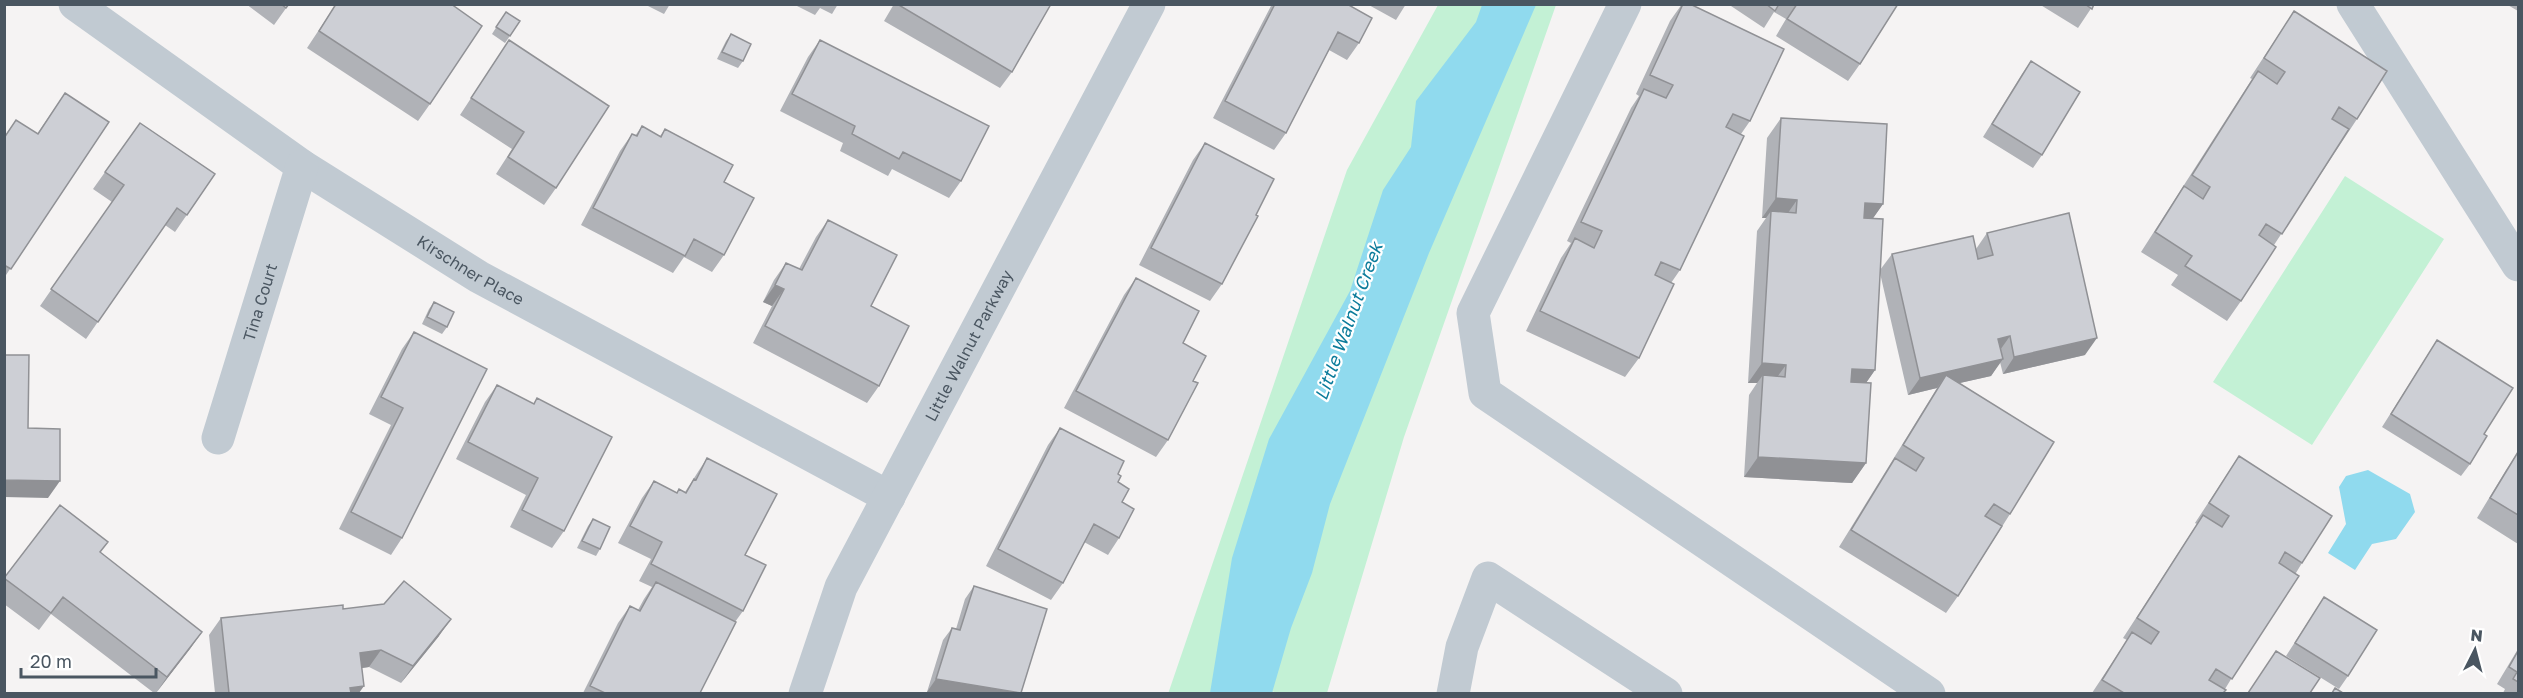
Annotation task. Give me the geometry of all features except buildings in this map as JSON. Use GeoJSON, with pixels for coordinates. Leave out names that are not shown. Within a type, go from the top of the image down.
{"type":"FeatureCollection","features":[{"type":"Feature","properties":{"kind":"street","name":"Kirschner Place"},"geometry":{"type":"LineString","coordinates":[[75,4],[302,166],[479,277],[889,497]]}},
{"type":"Feature","properties":{"kind":"street","name":"Little Walnut Parkway"},"geometry":{"type":"LineString","coordinates":[[805,693],[841,587],[1149,4]]}},
{"type":"Feature","properties":{"kind":"street"},"geometry":{"type":"LineString","coordinates":[[1625,4],[1473,313],[1485,393],[1929,693]]}},
{"type":"Feature","properties":{"kind":"street"},"geometry":{"type":"LineString","coordinates":[[2353,4],[2518,265]]}},
{"type":"Feature","properties":{"kind":"street","name":"Tina Court"},"geometry":{"type":"LineString","coordinates":[[218,438],[302,166]]}},
{"type":"Feature","properties":{"kind":"street"},"geometry":{"type":"LineString","coordinates":[[1453,693],[1462,647],[1488,578],[1666,693]]}},
{"type":"Feature","properties":{"kind":"green space"},"geometry":{"type":"Polygon","coordinates":[[[1438,5],[1556,5],[1404,437],[1327,693],[1274,693],[1274,691],[1272,694],[1168,694],[1347,170],[1438,5]]]}},
{"type":"Feature","properties":{"kind":"green space"},"geometry":{"type":"Polygon","coordinates":[[[2345,176],[2444,239],[2312,445],[2213,382],[2345,176]]]}},
{"type":"Feature","properties":{"kind":"water","name":"Little Walnut Creek"},"geometry":{"type":"Polygon","coordinates":[[[1482,5],[1536,5],[1429,253],[1330,504],[1312,573],[1291,628],[1272,693],[1210,693],[1232,558],[1269,439],[1350,291],[1383,190],[1411,147],[1416,101],[1476,22],[1482,5]]]}},
{"type":"Feature","properties":{"kind":"water"},"geometry":{"type":"Polygon","coordinates":[[[2368,470],[2410,494],[2415,512],[2396,539],[2372,544],[2355,570],[2328,553],[2346,524],[2339,487],[2346,476],[2368,470]]]}}]}
